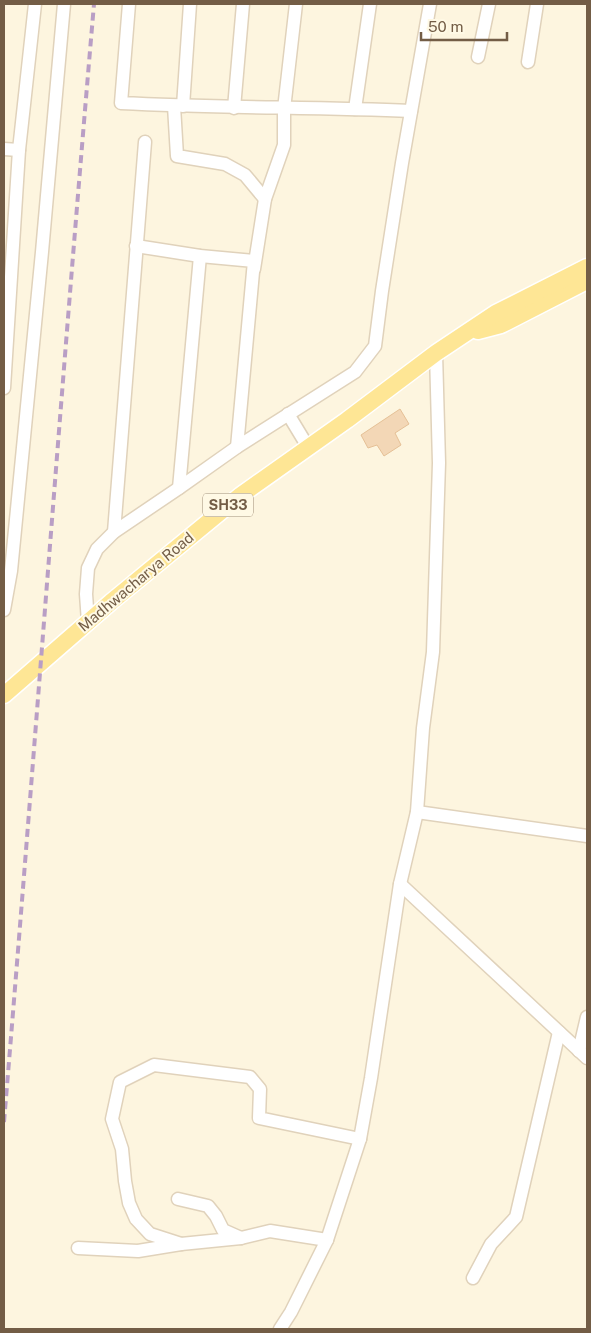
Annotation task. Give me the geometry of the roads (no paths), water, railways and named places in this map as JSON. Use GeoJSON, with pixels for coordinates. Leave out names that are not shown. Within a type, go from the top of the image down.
{"type":"FeatureCollection","features":[{"type":"Feature","properties":{"kind":"main road","name":"Madhwacharya Road"},"geometry":{"type":"LineString","coordinates":[[4,695],[88,622],[241,495],[496,313],[587,267]]}},
{"type":"Feature","properties":{"kind":"main road","name":"Madhwacharya Road"},"geometry":{"type":"LineString","coordinates":[[466,334],[501,325],[587,281]]}},
{"type":"Feature","properties":{"kind":"street"},"geometry":{"type":"LineString","coordinates":[[4,388],[19,150],[35,4]]}},
{"type":"Feature","properties":{"kind":"street"},"geometry":{"type":"LineString","coordinates":[[4,610],[11,571],[64,4]]}},
{"type":"Feature","properties":{"kind":"street"},"geometry":{"type":"LineString","coordinates":[[129,4],[120,103],[411,112]]}},
{"type":"Feature","properties":{"kind":"street"},"geometry":{"type":"LineString","coordinates":[[190,4],[178,106],[176,156],[225,164],[245,175],[265,200]]}},
{"type":"Feature","properties":{"kind":"street"},"geometry":{"type":"LineString","coordinates":[[234,108],[243,4]]}},
{"type":"Feature","properties":{"kind":"street"},"geometry":{"type":"LineString","coordinates":[[237,446],[254,269],[265,200],[284,145],[284,109],[296,4]]}},
{"type":"Feature","properties":{"kind":"street"},"geometry":{"type":"LineString","coordinates":[[356,109],[370,4]]}},
{"type":"Feature","properties":{"kind":"street"},"geometry":{"type":"LineString","coordinates":[[88,622],[86,594],[88,568],[97,549],[114,532],[180,488],[237,446],[355,372],[374,346],[430,4]]}},
{"type":"Feature","properties":{"kind":"street"},"geometry":{"type":"LineString","coordinates":[[478,57],[489,4]]}},
{"type":"Feature","properties":{"kind":"street"},"geometry":{"type":"LineString","coordinates":[[528,62],[537,4]]}},
{"type":"Feature","properties":{"kind":"street"},"geometry":{"type":"LineString","coordinates":[[114,532],[145,142]]}},
{"type":"Feature","properties":{"kind":"street"},"geometry":{"type":"LineString","coordinates":[[4,149],[19,150]]}},
{"type":"Feature","properties":{"kind":"street"},"geometry":{"type":"LineString","coordinates":[[136,246],[200,256],[254,261],[254,269]]}},
{"type":"Feature","properties":{"kind":"street"},"geometry":{"type":"LineString","coordinates":[[180,488],[200,256]]}},
{"type":"Feature","properties":{"kind":"street"},"geometry":{"type":"LineString","coordinates":[[280,1329],[291,1312],[327,1240],[360,1139],[400,884],[417,812],[423,728],[433,652],[439,463],[436,354]]}},
{"type":"Feature","properties":{"kind":"street"},"geometry":{"type":"LineString","coordinates":[[288,414],[308,447]]}},
{"type":"Feature","properties":{"kind":"street"},"geometry":{"type":"LineString","coordinates":[[417,812],[587,836]]}},
{"type":"Feature","properties":{"kind":"street"},"geometry":{"type":"LineString","coordinates":[[400,884],[583,1054]]}},
{"type":"Feature","properties":{"kind":"street"},"geometry":{"type":"LineString","coordinates":[[583,1054],[587,1017]]}},
{"type":"Feature","properties":{"kind":"street"},"geometry":{"type":"LineString","coordinates":[[473,1278],[491,1244],[516,1217],[559,1032]]}},
{"type":"Feature","properties":{"kind":"street"},"geometry":{"type":"LineString","coordinates":[[181,1244],[150,1234],[136,1219],[129,1203],[122,1149],[112,1119],[120,1082],[154,1065],[250,1077],[260,1089],[259,1118],[360,1139]]}},
{"type":"Feature","properties":{"kind":"street"},"geometry":{"type":"LineString","coordinates":[[178,1198],[208,1206],[223,1230],[241,1238]]}},
{"type":"Feature","properties":{"kind":"street"},"geometry":{"type":"LineString","coordinates":[[78,1248],[138,1251],[181,1244],[241,1238],[270,1231],[327,1240]]}},
{"type":"Feature","properties":{"kind":"railway"},"geometry":{"type":"LineString","coordinates":[[4,1122],[94,4]]}}]}
